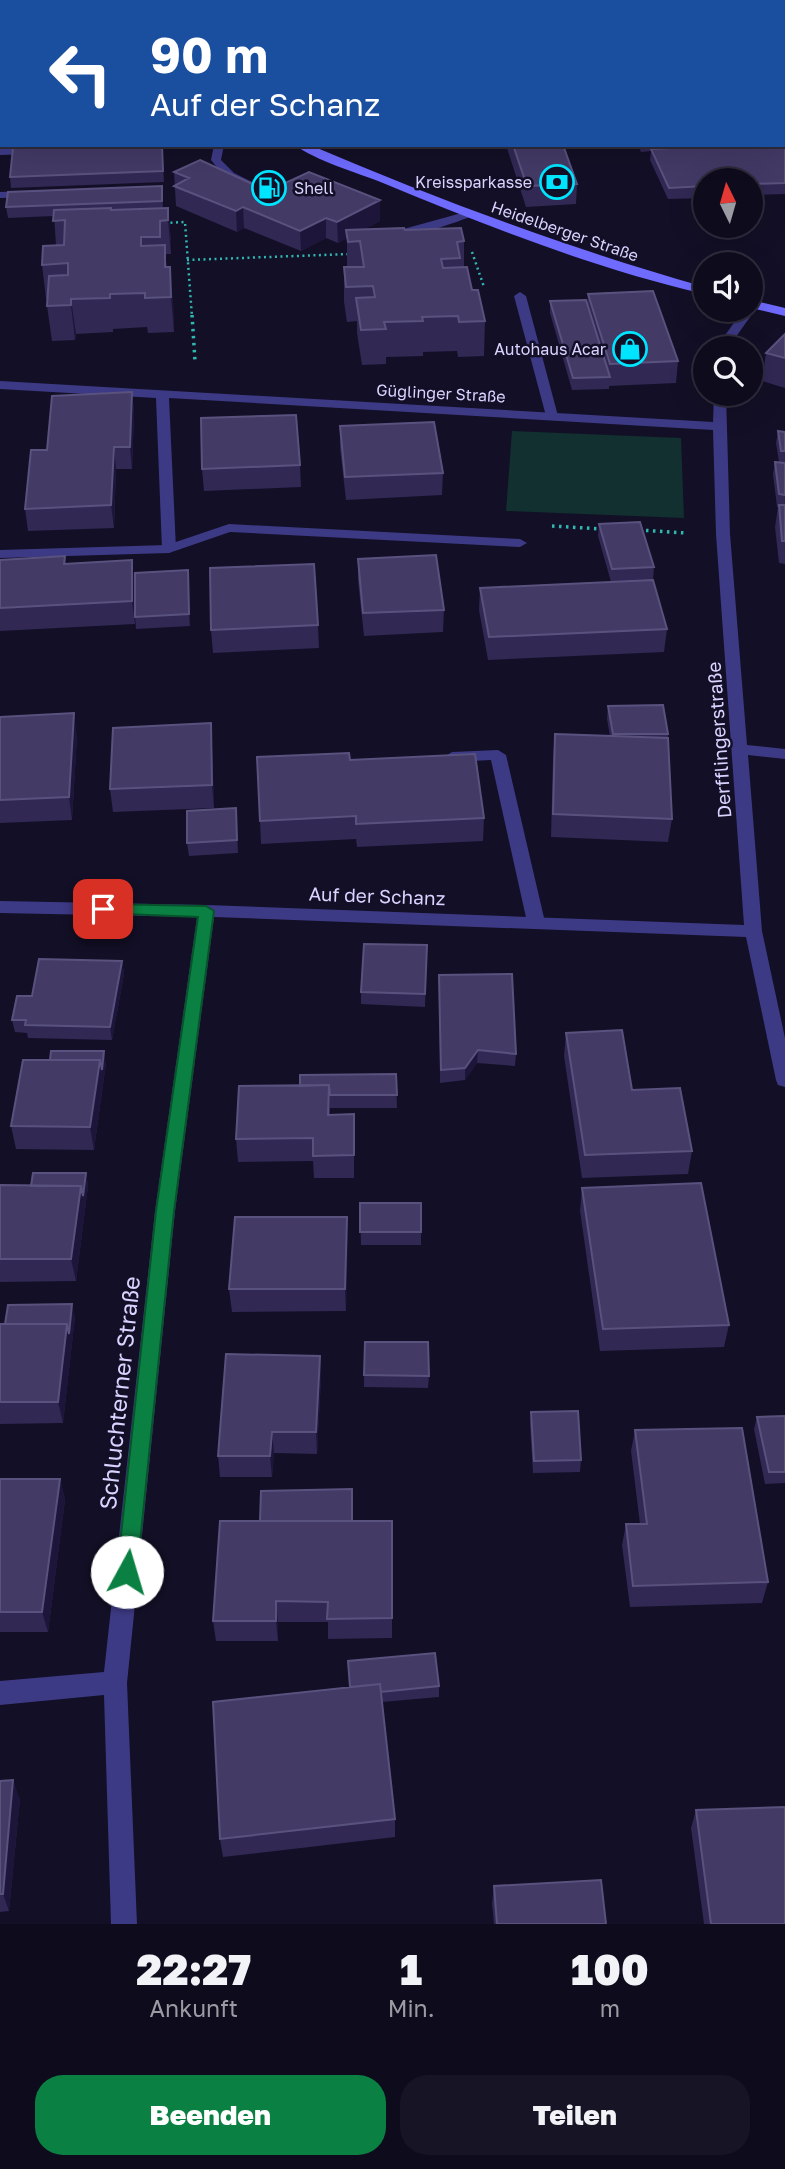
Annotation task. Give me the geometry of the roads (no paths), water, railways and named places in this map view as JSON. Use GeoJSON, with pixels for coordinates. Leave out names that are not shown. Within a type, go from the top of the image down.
{"type":"FeatureCollection","features":[{"type":"Feature","properties":{"kind":"main road","name":"Heidelberger Straße"},"geometry":{"type":"LineString","coordinates":[[305,147],[469,214],[598,261],[693,288]]}},
{"type":"Feature","properties":{"kind":"main road"},"geometry":{"type":"LineString","coordinates":[[763,307],[782,309]]}},
{"type":"Feature","properties":{"kind":"street"},"geometry":{"type":"LineString","coordinates":[[219,147],[216,160],[230,175],[263,193]]}},
{"type":"Feature","properties":{"kind":"street"},"geometry":{"type":"LineString","coordinates":[[0,152],[52,150]]}},
{"type":"Feature","properties":{"kind":"street"},"geometry":{"type":"LineString","coordinates":[[0,195],[39,194]]}},
{"type":"Feature","properties":{"kind":"street"},"geometry":{"type":"LineString","coordinates":[[379,234],[406,233],[469,214]]}},
{"type":"Feature","properties":{"kind":"street"},"geometry":{"type":"LineString","coordinates":[[520,296],[552,416]]}},
{"type":"Feature","properties":{"kind":"street","name":"Güglinger Straße"},"geometry":{"type":"LineString","coordinates":[[0,385],[719,426]]}},
{"type":"Feature","properties":{"kind":"street"},"geometry":{"type":"LineString","coordinates":[[162,395],[169,549]]}},
{"type":"Feature","properties":{"kind":"street","name":"Derfflingerstraße"},"geometry":{"type":"LineString","coordinates":[[720,406],[723,534],[753,931],[785,1080]]}},
{"type":"Feature","properties":{"kind":"street"},"geometry":{"type":"LineString","coordinates":[[0,554],[169,549],[229,528],[520,543]]}},
{"type":"Feature","properties":{"kind":"street"},"geometry":{"type":"LineString","coordinates":[[741,749],[785,754]]}},
{"type":"Feature","properties":{"kind":"street"},"geometry":{"type":"LineString","coordinates":[[442,758],[498,755],[536,922]]}},
{"type":"Feature","properties":{"kind":"street","name":"Auf der Schanz"},"geometry":{"type":"LineString","coordinates":[[0,907],[206,911],[753,931]]}},
{"type":"Feature","properties":{"kind":"street","name":"Schluchterner Straße"},"geometry":{"type":"LineString","coordinates":[[124,1924],[115,1683],[165,1211],[206,911]]}},
{"type":"Feature","properties":{"kind":"street"},"geometry":{"type":"LineString","coordinates":[[0,1693],[115,1683]]}},
{"type":"Feature","properties":{"kind":"place","name":"Kreissparkasse"},"geometry":{"type":"Point","coordinates":[557,182]}},
{"type":"Feature","properties":{"kind":"place","name":"Shell"},"geometry":{"type":"Point","coordinates":[269,188]}},
{"type":"Feature","properties":{"kind":"place","name":"Autohaus Acar"},"geometry":{"type":"Point","coordinates":[630,349]}}]}
